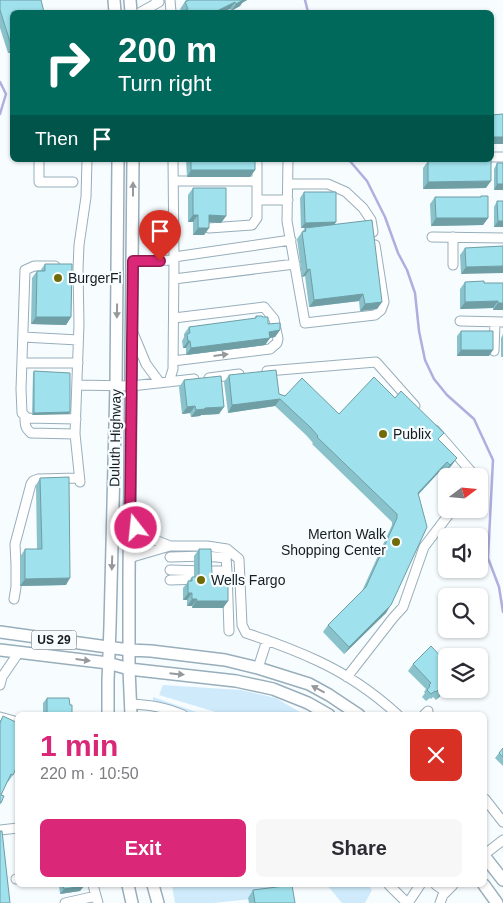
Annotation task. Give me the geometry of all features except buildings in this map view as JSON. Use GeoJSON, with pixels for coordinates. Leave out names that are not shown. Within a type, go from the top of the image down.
{"type":"FeatureCollection","features":[{"type":"Feature","properties":{"kind":"main road","name":"Duluth Highway"},"geometry":{"type":"LineString","coordinates":[[108,712],[116,385],[118,162]]}},
{"type":"Feature","properties":{"kind":"main road","name":"Duluth Highway"},"geometry":{"type":"LineString","coordinates":[[131,710],[129,558],[133,162]]}},
{"type":"Feature","properties":{"kind":"main road","name":"US 29"},"geometry":{"type":"LineString","coordinates":[[0,632],[129,650]]}},
{"type":"Feature","properties":{"kind":"main road","name":"US 29"},"geometry":{"type":"LineString","coordinates":[[0,650],[108,664]]}},
{"type":"Feature","properties":{"kind":"main road"},"geometry":{"type":"LineString","coordinates":[[129,650],[225,660],[258,668],[309,684],[354,712]]}},
{"type":"Feature","properties":{"kind":"main road"},"geometry":{"type":"LineString","coordinates":[[108,664],[236,681],[273,689],[308,703],[324,712]]}},
{"type":"Feature","properties":{"kind":"main road"},"geometry":{"type":"LineString","coordinates":[[487,859],[503,880]]}},
{"type":"Feature","properties":{"kind":"main road"},"geometry":{"type":"LineString","coordinates":[[128,887],[132,903]]}},
{"type":"Feature","properties":{"kind":"main road"},"geometry":{"type":"LineString","coordinates":[[154,887],[158,903]]}},
{"type":"Feature","properties":{"kind":"main road"},"geometry":{"type":"LineString","coordinates":[[485,887],[497,903]]}},
{"type":"Feature","properties":{"kind":"street"},"geometry":{"type":"LineString","coordinates":[[144,10],[158,1],[170,0]]}},
{"type":"Feature","properties":{"kind":"street"},"geometry":{"type":"LineString","coordinates":[[39,162],[40,182],[73,182]]}},
{"type":"Feature","properties":{"kind":"street"},"geometry":{"type":"LineString","coordinates":[[14,599],[16,580],[15,544],[31,484],[33,481],[38,480],[79,480],[76,434],[78,340],[69,266],[79,245],[86,197],[87,162]]}},
{"type":"Feature","properties":{"kind":"street"},"geometry":{"type":"LineString","coordinates":[[165,382],[173,369],[174,162]]}},
{"type":"Feature","properties":{"kind":"street"},"geometry":{"type":"LineString","coordinates":[[209,228],[252,225],[257,218],[257,162]]}},
{"type":"Feature","properties":{"kind":"street"},"geometry":{"type":"LineString","coordinates":[[288,162],[287,221],[305,323],[376,315],[381,310],[384,302],[371,220],[363,208],[346,192],[328,184],[288,184]]}},
{"type":"Feature","properties":{"kind":"street"},"geometry":{"type":"LineString","coordinates":[[174,181],[257,181]]}},
{"type":"Feature","properties":{"kind":"street"},"geometry":{"type":"LineString","coordinates":[[257,200],[288,200]]}},
{"type":"Feature","properties":{"kind":"street"},"geometry":{"type":"LineString","coordinates":[[432,237],[503,238]]}},
{"type":"Feature","properties":{"kind":"street"},"geometry":{"type":"LineString","coordinates":[[453,237],[453,266]]}},
{"type":"Feature","properties":{"kind":"street"},"geometry":{"type":"LineString","coordinates":[[133,261],[174,259],[291,240]]}},
{"type":"Feature","properties":{"kind":"street"},"geometry":{"type":"LineString","coordinates":[[174,279],[295,264]]}},
{"type":"Feature","properties":{"kind":"street"},"geometry":{"type":"LineString","coordinates":[[69,266],[34,266],[26,270],[22,413],[25,416],[26,429],[31,434],[76,434]]}},
{"type":"Feature","properties":{"kind":"street"},"geometry":{"type":"LineString","coordinates":[[173,361],[270,349],[277,343],[278,339],[274,319],[264,307],[174,318]]}},
{"type":"Feature","properties":{"kind":"street"},"geometry":{"type":"LineString","coordinates":[[460,321],[499,322],[494,351]]}},
{"type":"Feature","properties":{"kind":"street"},"geometry":{"type":"LineString","coordinates":[[132,331],[146,364],[165,382]]}},
{"type":"Feature","properties":{"kind":"street"},"geometry":{"type":"LineString","coordinates":[[23,338],[78,340]]}},
{"type":"Feature","properties":{"kind":"street"},"geometry":{"type":"LineString","coordinates":[[22,362],[78,363]]}},
{"type":"Feature","properties":{"kind":"street"},"geometry":{"type":"LineString","coordinates":[[77,385],[131,386],[255,372],[376,362],[420,412]]}},
{"type":"Feature","properties":{"kind":"street"},"geometry":{"type":"LineString","coordinates":[[25,416],[27,418],[76,419]]}},
{"type":"Feature","properties":{"kind":"street"},"geometry":{"type":"LineString","coordinates":[[432,426],[468,468]]}},
{"type":"Feature","properties":{"kind":"street"},"geometry":{"type":"LineString","coordinates":[[346,677],[403,607],[424,547],[446,518]]}},
{"type":"Feature","properties":{"kind":"street"},"geometry":{"type":"LineString","coordinates":[[130,520],[143,535],[170,546]]}},
{"type":"Feature","properties":{"kind":"street"},"geometry":{"type":"LineString","coordinates":[[129,558],[170,546],[207,546],[227,549],[240,559],[242,625],[246,633],[319,661],[361,686],[394,712]]}},
{"type":"Feature","properties":{"kind":"street"},"geometry":{"type":"LineString","coordinates":[[227,570],[170,568],[227,570]]}},
{"type":"Feature","properties":{"kind":"street"},"geometry":{"type":"LineString","coordinates":[[227,570],[228,631]]}},
{"type":"Feature","properties":{"kind":"street"},"geometry":{"type":"LineString","coordinates":[[258,668],[267,640]]}},
{"type":"Feature","properties":{"kind":"street"},"geometry":{"type":"LineString","coordinates":[[1,677],[19,652]]}},
{"type":"Feature","properties":{"kind":"street"},"geometry":{"type":"LineString","coordinates":[[131,710],[153,705],[176,712]]}},
{"type":"Feature","properties":{"kind":"street"},"geometry":{"type":"LineString","coordinates":[[0,717],[15,721]]}},
{"type":"Feature","properties":{"kind":"street"},"geometry":{"type":"LineString","coordinates":[[487,802],[503,822]]}},
{"type":"Feature","properties":{"kind":"street"},"geometry":{"type":"LineString","coordinates":[[0,830],[15,828]]}},
{"type":"Feature","properties":{"kind":"street"},"geometry":{"type":"LineString","coordinates":[[487,854],[503,840]]}},
{"type":"Feature","properties":{"kind":"street"},"geometry":{"type":"LineString","coordinates":[[391,887],[408,903],[419,887]]}},
{"type":"Feature","properties":{"kind":"street"},"geometry":{"type":"LineString","coordinates":[[439,887],[446,892]]}},
{"type":"Feature","properties":{"kind":"street"},"geometry":{"type":"LineString","coordinates":[[440,903],[443,895],[450,887]]}},
{"type":"Feature","properties":{"kind":"street"},"geometry":{"type":"LineString","coordinates":[[65,903],[97,899]]}},
{"type":"Feature","properties":{"kind":"shaded area"},"geometry":{"type":"Polygon","coordinates":[[[163,685],[241,690],[276,698],[300,712],[216,712],[159,695],[163,685]]]}},
{"type":"Feature","properties":{"kind":"shaded area"},"geometry":{"type":"Polygon","coordinates":[[[153,697],[196,712],[153,712],[153,697]]]}},
{"type":"Feature","properties":{"kind":"shaded area"},"geometry":{"type":"Polygon","coordinates":[[[172,887],[291,887],[289,895],[213,903],[175,903],[172,887]]]}},
{"type":"Feature","properties":{"kind":"shaded area"},"geometry":{"type":"Polygon","coordinates":[[[329,887],[370,887],[372,890],[365,903],[342,903],[329,887]]]}},
{"type":"Feature","properties":{"kind":"waterway"},"geometry":{"type":"LineString","coordinates":[[305,0],[308,10]]}},
{"type":"Feature","properties":{"kind":"waterway"},"geometry":{"type":"LineString","coordinates":[[0,82],[6,94],[0,114]]}},
{"type":"Feature","properties":{"kind":"waterway"},"geometry":{"type":"LineString","coordinates":[[351,162],[367,181],[385,217],[398,253],[407,270],[415,293],[419,331],[425,360],[434,379],[447,395],[474,419],[493,460],[488,558],[499,587],[503,612]]}},
{"type":"Feature","properties":{"kind":"place","name":"BurgerFi"},"geometry":{"type":"Point","coordinates":[58,278]}},
{"type":"Feature","properties":{"kind":"place","name":"Publix"},"geometry":{"type":"Point","coordinates":[383,434]}},
{"type":"Feature","properties":{"kind":"place","name":"Merton Walk Shopping Center"},"geometry":{"type":"Point","coordinates":[396,542]}},
{"type":"Feature","properties":{"kind":"place","name":"Wells Fargo"},"geometry":{"type":"Point","coordinates":[201,580]}},
{"type":"Feature","properties":{"kind":"route"},"geometry":{"type":"LineString","coordinates":[[136,528],[130,520],[133,261],[160,261]]}}]}
